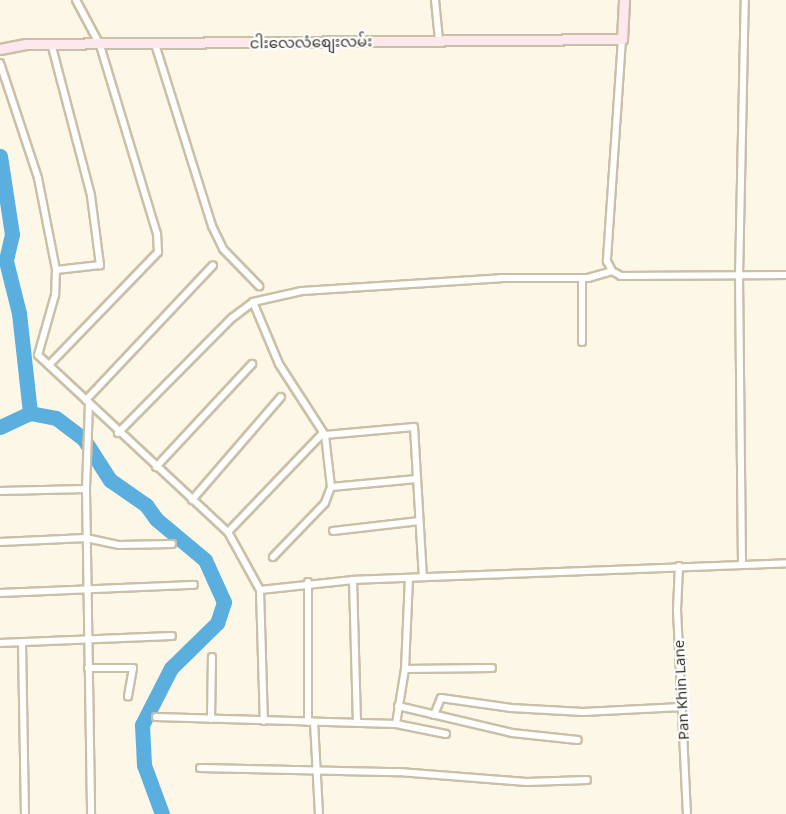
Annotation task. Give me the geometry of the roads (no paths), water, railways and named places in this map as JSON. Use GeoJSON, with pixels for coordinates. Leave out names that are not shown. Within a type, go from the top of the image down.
{"type":"FeatureCollection","features":[{"type":"Feature","properties":{"kind":"street"},"geometry":{"type":"LineString","coordinates":[[49,365],[158,252],[157,234],[100,45],[76,0]]}},
{"type":"Feature","properties":{"kind":"street"},"geometry":{"type":"LineString","coordinates":[[435,0],[439,40]]}},
{"type":"Feature","properties":{"kind":"street"},"geometry":{"type":"LineString","coordinates":[[624,0],[607,261],[612,271],[621,276],[786,275]]}},
{"type":"Feature","properties":{"kind":"street"},"geometry":{"type":"LineString","coordinates":[[742,564],[739,276],[745,0]]}},
{"type":"Feature","properties":{"kind":"street","name":"ငါးလေလံစျေးလမ်း"},"geometry":{"type":"LineString","coordinates":[[0,49],[51,44],[622,39]]}},
{"type":"Feature","properties":{"kind":"street"},"geometry":{"type":"LineString","coordinates":[[51,44],[91,196],[100,265],[56,270]]}},
{"type":"Feature","properties":{"kind":"street"},"geometry":{"type":"LineString","coordinates":[[155,44],[212,226],[223,249],[258,286]]}},
{"type":"Feature","properties":{"kind":"street"},"geometry":{"type":"LineString","coordinates":[[0,63],[38,178],[56,270],[55,295],[38,351],[49,365],[118,433],[228,532],[260,590],[264,721]]}},
{"type":"Feature","properties":{"kind":"street"},"geometry":{"type":"LineString","coordinates":[[91,814],[86,538],[87,401],[213,265]]}},
{"type":"Feature","properties":{"kind":"street"},"geometry":{"type":"LineString","coordinates":[[118,433],[232,318],[253,302],[302,291],[501,278],[582,278],[604,276],[612,271]]}},
{"type":"Feature","properties":{"kind":"street"},"geometry":{"type":"LineString","coordinates":[[582,278],[582,342]]}},
{"type":"Feature","properties":{"kind":"street"},"geometry":{"type":"LineString","coordinates":[[253,302],[279,364],[324,434],[331,487],[325,502],[273,557]]}},
{"type":"Feature","properties":{"kind":"street"},"geometry":{"type":"LineString","coordinates":[[156,467],[252,364]]}},
{"type":"Feature","properties":{"kind":"street"},"geometry":{"type":"LineString","coordinates":[[192,500],[281,397]]}},
{"type":"Feature","properties":{"kind":"street"},"geometry":{"type":"LineString","coordinates":[[228,532],[324,434],[414,427],[423,577]]}},
{"type":"Feature","properties":{"kind":"street"},"geometry":{"type":"LineString","coordinates":[[331,487],[417,479]]}},
{"type":"Feature","properties":{"kind":"street"},"geometry":{"type":"LineString","coordinates":[[0,491],[86,489]]}},
{"type":"Feature","properties":{"kind":"street"},"geometry":{"type":"LineString","coordinates":[[333,531],[419,521]]}},
{"type":"Feature","properties":{"kind":"street"},"geometry":{"type":"LineString","coordinates":[[0,542],[86,538],[118,545],[172,544]]}},
{"type":"Feature","properties":{"kind":"street"},"geometry":{"type":"LineString","coordinates":[[260,590],[308,582],[786,563]]}},
{"type":"Feature","properties":{"kind":"street","name":"Pan Khin Lane"},"geometry":{"type":"LineString","coordinates":[[680,566],[677,610],[687,814]]}},
{"type":"Feature","properties":{"kind":"street"},"geometry":{"type":"LineString","coordinates":[[396,724],[405,669],[409,578]]}},
{"type":"Feature","properties":{"kind":"street"},"geometry":{"type":"LineString","coordinates":[[353,580],[357,723]]}},
{"type":"Feature","properties":{"kind":"street"},"geometry":{"type":"LineString","coordinates":[[308,582],[311,722],[319,814]]}},
{"type":"Feature","properties":{"kind":"street"},"geometry":{"type":"LineString","coordinates":[[0,593],[194,585]]}},
{"type":"Feature","properties":{"kind":"street"},"geometry":{"type":"LineString","coordinates":[[0,643],[172,636]]}},
{"type":"Feature","properties":{"kind":"street"},"geometry":{"type":"LineString","coordinates":[[22,643],[25,814]]}},
{"type":"Feature","properties":{"kind":"street"},"geometry":{"type":"LineString","coordinates":[[211,719],[212,657]]}},
{"type":"Feature","properties":{"kind":"street"},"geometry":{"type":"LineString","coordinates":[[88,668],[133,668],[128,697]]}},
{"type":"Feature","properties":{"kind":"street"},"geometry":{"type":"LineString","coordinates":[[405,669],[492,668]]}},
{"type":"Feature","properties":{"kind":"street"},"geometry":{"type":"LineString","coordinates":[[434,715],[441,698],[511,708],[583,712],[682,707]]}},
{"type":"Feature","properties":{"kind":"street"},"geometry":{"type":"LineString","coordinates":[[398,706],[512,733],[578,740]]}},
{"type":"Feature","properties":{"kind":"street"},"geometry":{"type":"LineString","coordinates":[[156,717],[396,724],[446,734]]}},
{"type":"Feature","properties":{"kind":"street"},"geometry":{"type":"LineString","coordinates":[[200,768],[399,772],[527,782],[587,780]]}},
{"type":"Feature","properties":{"kind":"waterway"},"geometry":{"type":"LineString","coordinates":[[0,156],[12,234],[6,261],[19,313],[30,413],[56,418],[83,438],[110,480],[146,505],[156,519],[205,560],[224,602],[217,623],[171,668],[142,725],[144,765],[162,814]]}},
{"type":"Feature","properties":{"kind":"waterway"},"geometry":{"type":"LineString","coordinates":[[0,427],[30,413]]}}]}
